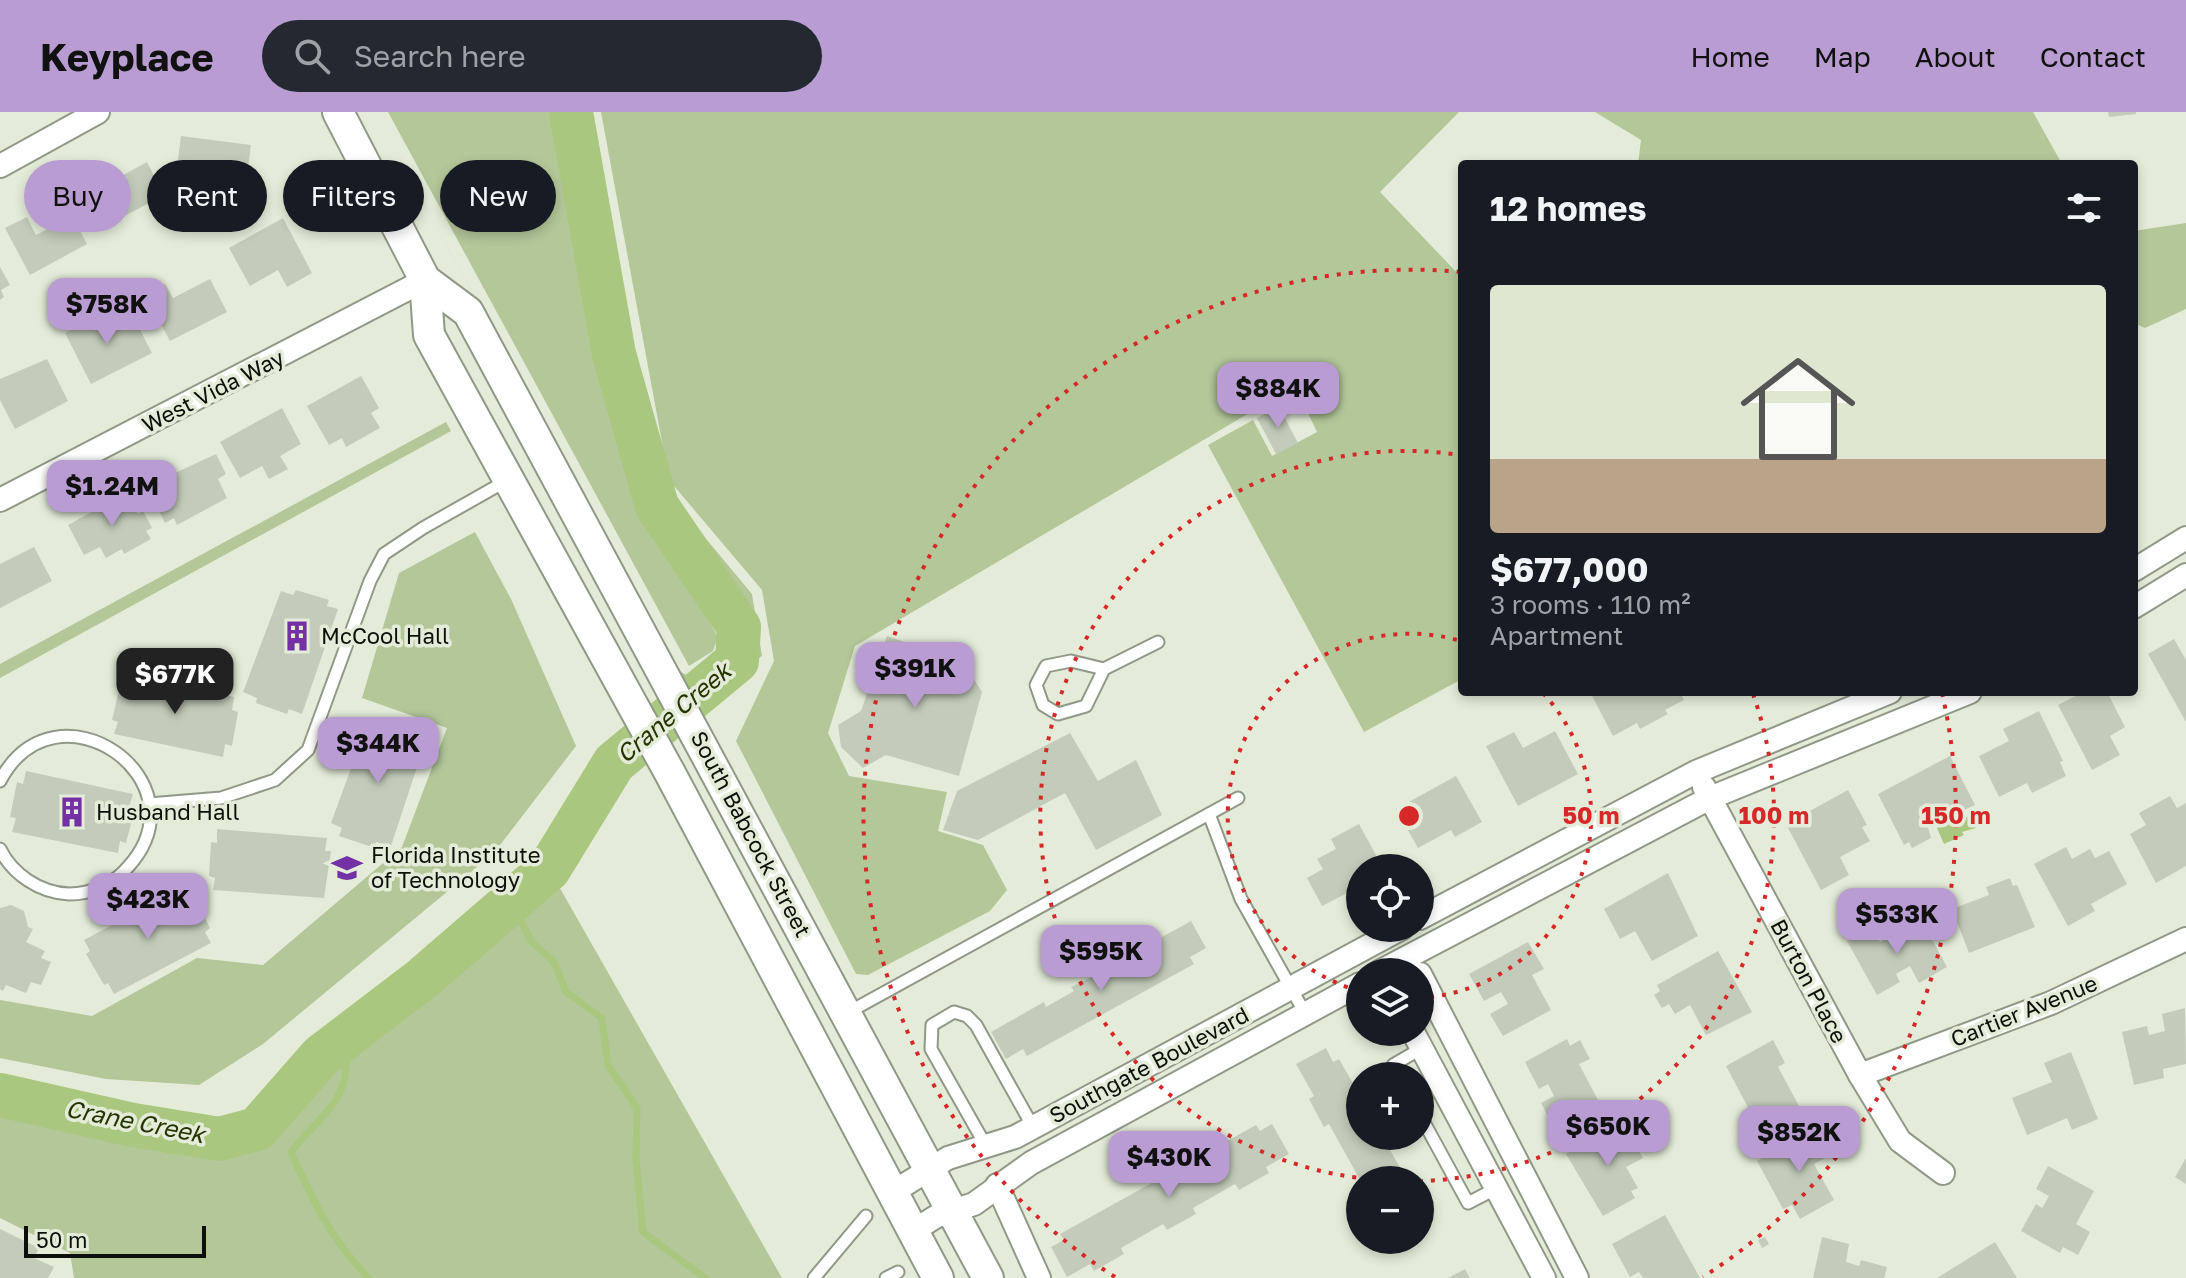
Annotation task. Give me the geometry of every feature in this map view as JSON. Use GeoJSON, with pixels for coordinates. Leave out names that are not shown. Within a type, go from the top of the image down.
{"type":"FeatureCollection","features":[{"type":"Feature","properties":{"kind":"main road","name":"South Babcock Street"},"geometry":{"type":"LineString","coordinates":[[338,112],[425,280],[429,335],[671,775],[938,1278]]}},
{"type":"Feature","properties":{"kind":"main road","name":"South Babcock Street"},"geometry":{"type":"LineString","coordinates":[[425,280],[468,312],[706,748],[988,1278]]}},
{"type":"Feature","properties":{"kind":"street"},"geometry":{"type":"LineString","coordinates":[[0,166],[98,112]]}},
{"type":"Feature","properties":{"kind":"street","name":"West Vida Way"},"geometry":{"type":"LineString","coordinates":[[0,500],[425,280]]}},
{"type":"Feature","properties":{"kind":"street"},"geometry":{"type":"LineString","coordinates":[[2138,568],[2186,538]]}},
{"type":"Feature","properties":{"kind":"street"},"geometry":{"type":"LineString","coordinates":[[2138,605],[2186,575]]}},
{"type":"Feature","properties":{"kind":"street"},"geometry":{"type":"LineString","coordinates":[[1434,911],[1696,772],[1880,696]]}},
{"type":"Feature","properties":{"kind":"street"},"geometry":{"type":"LineString","coordinates":[[1433,958],[1710,798],[1960,696]]}},
{"type":"Feature","properties":{"kind":"street","name":"Burton Place"},"geometry":{"type":"LineString","coordinates":[[1696,772],[1860,1075],[1900,1141],[1943,1173]]}},
{"type":"Feature","properties":{"kind":"street","name":"Cartier Avenue"},"geometry":{"type":"LineString","coordinates":[[1860,1075],[2051,1003],[2186,939]]}},
{"type":"Feature","properties":{"kind":"street","name":"Southgate Boulevard"},"geometry":{"type":"LineString","coordinates":[[893,1192],[928,1168],[1033,1127],[1376,942]]}},
{"type":"Feature","properties":{"kind":"street"},"geometry":{"type":"LineString","coordinates":[[1367,947],[1373,958]]}},
{"type":"Feature","properties":{"kind":"street","name":"Southgate Boulevard"},"geometry":{"type":"LineString","coordinates":[[913,1231],[951,1210],[974,1204],[997,1185],[1346,992]]}},
{"type":"Feature","properties":{"kind":"street"},"geometry":{"type":"LineString","coordinates":[[1434,1002],[1577,1278]]}},
{"type":"Feature","properties":{"kind":"street"},"geometry":{"type":"LineString","coordinates":[[1434,1036],[1449,1033]]}},
{"type":"Feature","properties":{"kind":"street"},"geometry":{"type":"LineString","coordinates":[[1420,1046],[1544,1278]]}},
{"type":"Feature","properties":{"kind":"street"},"geometry":{"type":"LineString","coordinates":[[1497,1188],[1524,1173]]}},
{"type":"Feature","properties":{"kind":"street"},"geometry":{"type":"LineString","coordinates":[[997,1185],[1039,1278]]}},
{"type":"Feature","properties":{"kind":"lane"},"geometry":{"type":"LineString","coordinates":[[149,804],[221,798],[275,780],[308,750],[370,581],[384,554],[510,479]]}},
{"type":"Feature","properties":{"kind":"lane"},"geometry":{"type":"LineString","coordinates":[[1104,669],[1071,661],[1046,666],[1036,685],[1043,705],[1058,714],[1086,706],[1104,669],[1158,642]]}},
{"type":"Feature","properties":{"kind":"lane"},"geometry":{"type":"LineString","coordinates":[[0,781],[16,758],[36,744],[60,737],[85,737],[108,745],[128,760],[142,780],[149,804],[149,831],[138,857],[119,877],[95,890],[68,894],[41,888],[18,874],[0,849]]}},
{"type":"Feature","properties":{"kind":"lane"},"geometry":{"type":"LineString","coordinates":[[847,1013],[1238,798]]}},
{"type":"Feature","properties":{"kind":"lane"},"geometry":{"type":"LineString","coordinates":[[1209,814],[1241,899],[1306,1016]]}},
{"type":"Feature","properties":{"kind":"lane"},"geometry":{"type":"LineString","coordinates":[[986,1146],[931,1049],[932,1025],[954,1012],[967,1016],[976,1025],[1033,1127]]}},
{"type":"Feature","properties":{"kind":"lane"},"geometry":{"type":"LineString","coordinates":[[1396,1062],[1411,1046]]}},
{"type":"Feature","properties":{"kind":"lane"},"geometry":{"type":"LineString","coordinates":[[1434,1141],[1468,1203],[1497,1188]]}},
{"type":"Feature","properties":{"kind":"lane"},"geometry":{"type":"LineString","coordinates":[[814,1278],[866,1216]]}},
{"type":"Feature","properties":{"kind":"lane"},"geometry":{"type":"LineString","coordinates":[[886,1278],[898,1272]]}},
{"type":"Feature","properties":{"kind":"shaded area"},"geometry":{"type":"Polygon","coordinates":[[[388,112],[557,112],[597,336],[642,486],[643,505],[718,637],[713,651],[689,666],[453,232],[556,232],[556,160],[440,160],[440,208],[424,178],[424,160],[414,160],[388,112]]]}},
{"type":"Feature","properties":{"kind":"shaded area"},"geometry":{"type":"Polygon","coordinates":[[[569,112],[590,112],[658,481],[752,594],[762,656],[693,696],[679,671],[692,678],[722,659],[728,635],[654,502],[653,483],[608,335],[569,112]]]}},
{"type":"Feature","properties":{"kind":"shaded area"},"geometry":{"type":"Polygon","coordinates":[[[601,112],[1459,112],[1380,192],[1458,274],[1458,681],[1364,732],[1208,445],[1253,420],[1272,456],[1317,432],[1295,386],[855,646],[828,733],[849,776],[947,792],[938,831],[983,845],[1007,890],[990,911],[868,975],[856,974],[736,741],[774,661],[762,590],[669,480],[601,112]]]}},
{"type":"Feature","properties":{"kind":"shaded area"},"geometry":{"type":"Polygon","coordinates":[[[1595,112],[2033,112],[2060,160],[1638,160],[1641,140],[1595,112]]]}},
{"type":"Feature","properties":{"kind":"shaded area"},"geometry":{"type":"Polygon","coordinates":[[[2186,223],[2186,309],[2145,328],[2138,325],[2138,230],[2186,223]]]}},
{"type":"Feature","properties":{"kind":"shaded area"},"geometry":{"type":"Polygon","coordinates":[[[446,422],[451,431],[0,678],[0,664],[446,422]]]}},
{"type":"Feature","properties":{"kind":"shaded area"},"geometry":{"type":"Polygon","coordinates":[[[475,532],[511,599],[576,746],[494,853],[263,1044],[199,1085],[106,1079],[0,1058],[0,1000],[92,1016],[197,958],[263,965],[402,847],[447,728],[362,698],[399,573],[475,532]]]}},
{"type":"Feature","properties":{"kind":"shaded area"},"geometry":{"type":"Polygon","coordinates":[[[1969,816],[1976,828],[1962,832],[1964,835],[1944,844],[1937,828],[1941,823],[1954,823],[1969,816]]]}},
{"type":"Feature","properties":{"kind":"shaded area"},"geometry":{"type":"Polygon","coordinates":[[[549,869],[782,1278],[74,1278],[70,1253],[0,1218],[0,1111],[209,1156],[262,1146],[257,1129],[321,1056],[422,979],[549,869]]]}},
{"type":"Feature","properties":{"kind":"building"},"geometry":{"type":"Polygon","coordinates":[[[2108,112],[2136,112],[2136,114],[2109,117],[2108,112]]]}},
{"type":"Feature","properties":{"kind":"building"},"geometry":{"type":"Polygon","coordinates":[[[181,136],[251,145],[249,160],[178,160],[181,136]]]}},
{"type":"Feature","properties":{"kind":"building"},"geometry":{"type":"Polygon","coordinates":[[[147,162],[147,204],[131,213],[131,171],[147,162]]]}},
{"type":"Feature","properties":{"kind":"building"},"geometry":{"type":"Polygon","coordinates":[[[24,218],[24,232],[34,232],[36,235],[42,232],[81,232],[87,244],[30,275],[5,228],[24,218]]]}},
{"type":"Feature","properties":{"kind":"building"},"geometry":{"type":"Polygon","coordinates":[[[283,218],[283,232],[290,232],[312,273],[287,287],[278,270],[250,286],[229,248],[258,232],[267,232],[267,227],[283,218]]]}},
{"type":"Feature","properties":{"kind":"building"},"geometry":{"type":"Polygon","coordinates":[[[0,267],[10,285],[1,290],[4,297],[0,300],[0,267]]]}},
{"type":"Feature","properties":{"kind":"building"},"geometry":{"type":"Polygon","coordinates":[[[210,279],[227,312],[170,341],[145,294],[165,284],[173,298],[210,279]]]}},
{"type":"Feature","properties":{"kind":"building"},"geometry":{"type":"Polygon","coordinates":[[[107,311],[116,328],[134,318],[152,353],[91,384],[65,333],[107,311]]]}},
{"type":"Feature","properties":{"kind":"building"},"geometry":{"type":"Polygon","coordinates":[[[47,359],[68,401],[15,429],[0,400],[0,379],[47,359]]]}},
{"type":"Feature","properties":{"kind":"building"},"geometry":{"type":"Polygon","coordinates":[[[361,376],[379,408],[371,413],[380,428],[346,447],[342,438],[329,445],[307,406],[361,376]]]}},
{"type":"Feature","properties":{"kind":"building"},"geometry":{"type":"Polygon","coordinates":[[[1279,407],[1298,443],[1276,454],[1257,418],[1279,407]]]}},
{"type":"Feature","properties":{"kind":"building"},"geometry":{"type":"Polygon","coordinates":[[[282,408],[301,444],[280,456],[288,469],[269,479],[262,466],[240,478],[220,442],[282,408]]]}},
{"type":"Feature","properties":{"kind":"building"},"geometry":{"type":"Polygon","coordinates":[[[216,454],[226,474],[218,479],[227,498],[177,525],[174,518],[165,523],[147,486],[216,454]]]}},
{"type":"Feature","properties":{"kind":"building"},"geometry":{"type":"Polygon","coordinates":[[[126,493],[138,514],[143,511],[152,528],[146,531],[151,539],[124,554],[122,549],[106,558],[100,547],[84,555],[68,525],[126,493]]]}},
{"type":"Feature","properties":{"kind":"building"},"geometry":{"type":"Polygon","coordinates":[[[34,547],[52,581],[0,608],[0,564],[34,547]]]}},
{"type":"Feature","properties":{"kind":"building","name":"McCool Hall"},"geometry":{"type":"Polygon","coordinates":[[[296,590],[329,600],[327,606],[338,609],[302,714],[289,709],[287,714],[256,703],[257,698],[243,692],[281,591],[293,595],[296,590]]]}},
{"type":"Feature","properties":{"kind":"building"},"geometry":{"type":"Polygon","coordinates":[[[887,636],[963,662],[982,692],[959,776],[886,755],[863,768],[841,747],[838,725],[861,711],[887,636]]]}},
{"type":"Feature","properties":{"kind":"building"},"geometry":{"type":"Polygon","coordinates":[[[2174,639],[2186,660],[2186,722],[2148,654],[2174,639]]]}},
{"type":"Feature","properties":{"kind":"building"},"geometry":{"type":"Polygon","coordinates":[[[128,674],[234,697],[232,710],[238,712],[232,746],[225,744],[223,757],[114,734],[118,722],[112,720],[120,686],[126,687],[128,674]]]}},
{"type":"Feature","properties":{"kind":"building"},"geometry":{"type":"Polygon","coordinates":[[[1592,696],[1682,696],[1684,700],[1665,710],[1668,714],[1640,729],[1637,723],[1613,736],[1592,696]]]}},
{"type":"Feature","properties":{"kind":"building"},"geometry":{"type":"Polygon","coordinates":[[[2075,696],[2109,696],[2125,727],[2110,736],[2120,755],[2092,770],[2058,705],[2075,696]]]}},
{"type":"Feature","properties":{"kind":"building"},"geometry":{"type":"Polygon","coordinates":[[[2039,711],[2063,761],[2060,762],[2066,776],[2032,793],[2027,783],[1999,797],[1979,756],[2009,741],[2003,729],[2039,711]]]}},
{"type":"Feature","properties":{"kind":"building"},"geometry":{"type":"Polygon","coordinates":[[[381,721],[414,733],[413,739],[425,743],[391,846],[376,842],[375,848],[339,836],[342,828],[331,823],[368,722],[379,726],[381,721]]]}},
{"type":"Feature","properties":{"kind":"building"},"geometry":{"type":"Polygon","coordinates":[[[1555,731],[1578,774],[1518,806],[1486,746],[1514,732],[1523,748],[1555,731]]]}},
{"type":"Feature","properties":{"kind":"building"},"geometry":{"type":"Polygon","coordinates":[[[1070,733],[1098,781],[1136,760],[1162,815],[1096,850],[1065,793],[978,840],[943,830],[957,791],[1070,733]]]}},
{"type":"Feature","properties":{"kind":"building"},"geometry":{"type":"Polygon","coordinates":[[[1950,756],[1975,805],[1928,827],[1931,838],[1912,848],[1909,842],[1904,845],[1878,794],[1950,756]]]}},
{"type":"Feature","properties":{"kind":"building","name":"Husband Hall"},"geometry":{"type":"Polygon","coordinates":[[[26,771],[133,794],[129,807],[135,808],[126,843],[120,841],[118,853],[12,832],[16,818],[10,817],[17,782],[23,784],[26,771]]]}},
{"type":"Feature","properties":{"kind":"building"},"geometry":{"type":"Polygon","coordinates":[[[1456,776],[1482,822],[1455,837],[1451,830],[1418,848],[1396,809],[1456,776]]]}},
{"type":"Feature","properties":{"kind":"building"},"geometry":{"type":"Polygon","coordinates":[[[1848,790],[1867,825],[1862,827],[1870,841],[1840,857],[1849,875],[1821,890],[1786,824],[1848,790]]]}},
{"type":"Feature","properties":{"kind":"building"},"geometry":{"type":"Polygon","coordinates":[[[2170,796],[2177,808],[2186,803],[2186,866],[2156,883],[2130,834],[2146,825],[2139,813],[2170,796]]]}},
{"type":"Feature","properties":{"kind":"building"},"geometry":{"type":"Polygon","coordinates":[[[1359,824],[1375,854],[1346,854],[1346,894],[1322,906],[1307,878],[1323,869],[1317,859],[1336,849],[1331,839],[1359,824]]]}},
{"type":"Feature","properties":{"kind":"building"},"geometry":{"type":"Polygon","coordinates":[[[217,829],[327,838],[325,851],[331,851],[324,898],[213,890],[215,878],[209,876],[211,842],[217,843],[217,829]]]}},
{"type":"Feature","properties":{"kind":"building"},"geometry":{"type":"Polygon","coordinates":[[[2066,847],[2072,859],[2090,849],[2095,858],[2109,851],[2127,884],[2091,904],[2095,911],[2068,926],[2034,864],[2066,847]]]}},
{"type":"Feature","properties":{"kind":"building"},"geometry":{"type":"Polygon","coordinates":[[[1668,873],[1698,936],[1652,961],[1635,931],[1620,939],[1604,909],[1668,873]]]}},
{"type":"Feature","properties":{"kind":"building"},"geometry":{"type":"Polygon","coordinates":[[[2010,878],[2013,886],[2017,885],[2035,927],[1969,953],[1952,909],[1989,895],[1986,887],[2010,878]]]}},
{"type":"Feature","properties":{"kind":"building"},"geometry":{"type":"Polygon","coordinates":[[[181,888],[188,900],[194,897],[210,928],[205,932],[211,943],[114,994],[108,983],[104,985],[86,954],[90,951],[84,940],[181,888]]]}},
{"type":"Feature","properties":{"kind":"building"},"geometry":{"type":"Polygon","coordinates":[[[11,905],[24,911],[28,927],[33,929],[26,942],[45,951],[41,958],[51,962],[41,985],[31,982],[26,993],[6,985],[3,991],[0,989],[0,908],[11,905]]]}},
{"type":"Feature","properties":{"kind":"building"},"geometry":{"type":"Polygon","coordinates":[[[1921,919],[1947,967],[1919,983],[1910,966],[1896,974],[1900,982],[1877,995],[1847,941],[1872,928],[1880,942],[1921,919]]]}},
{"type":"Feature","properties":{"kind":"building"},"geometry":{"type":"Polygon","coordinates":[[[1191,921],[1206,948],[1190,957],[1194,964],[1027,1056],[1023,1049],[1006,1059],[991,1032],[1044,1002],[1046,1007],[1074,991],[1071,987],[1137,956],[1135,952],[1191,921]]]}},
{"type":"Feature","properties":{"kind":"building"},"geometry":{"type":"Polygon","coordinates":[[[1528,942],[1544,969],[1532,975],[1551,1010],[1503,1036],[1490,1014],[1508,1004],[1501,992],[1484,1001],[1469,974],[1528,942]]]}},
{"type":"Feature","properties":{"kind":"building"},"geometry":{"type":"Polygon","coordinates":[[[1718,951],[1752,1012],[1706,1035],[1690,1005],[1675,1014],[1669,1004],[1662,1008],[1654,995],[1660,991],[1657,985],[1718,951]]]}},
{"type":"Feature","properties":{"kind":"building"},"geometry":{"type":"Polygon","coordinates":[[[2185,1008],[2186,1064],[2163,1069],[2164,1078],[2134,1085],[2122,1032],[2147,1026],[2149,1035],[2165,1031],[2162,1014],[2185,1008]]]}},
{"type":"Feature","properties":{"kind":"building"},"geometry":{"type":"Polygon","coordinates":[[[1567,1039],[1570,1046],[1580,1040],[1590,1059],[1579,1064],[1598,1100],[1553,1125],[1541,1103],[1554,1096],[1548,1084],[1539,1089],[1525,1062],[1567,1039]]]}},
{"type":"Feature","properties":{"kind":"building"},"geometry":{"type":"Polygon","coordinates":[[[1773,1040],[1785,1063],[1778,1067],[1799,1106],[1759,1128],[1726,1066],[1773,1040]]]}},
{"type":"Feature","properties":{"kind":"building"},"geometry":{"type":"Polygon","coordinates":[[[1326,1048],[1333,1062],[1339,1059],[1346,1071],[1346,1150],[1390,1150],[1399,1166],[1352,1166],[1329,1124],[1324,1127],[1309,1099],[1314,1096],[1296,1064],[1326,1048]]]}},
{"type":"Feature","properties":{"kind":"building"},"geometry":{"type":"Polygon","coordinates":[[[2071,1052],[2098,1119],[2072,1130],[2067,1118],[2027,1135],[2012,1098],[2052,1082],[2044,1063],[2071,1052]]]}},
{"type":"Feature","properties":{"kind":"building"},"geometry":{"type":"Polygon","coordinates":[[[1623,1123],[1643,1158],[1626,1167],[1638,1188],[1631,1191],[1635,1198],[1603,1216],[1566,1154],[1623,1123]]]}},
{"type":"Feature","properties":{"kind":"building"},"geometry":{"type":"Polygon","coordinates":[[[1272,1124],[1289,1154],[1266,1167],[1269,1173],[1239,1190],[1235,1184],[1193,1208],[1196,1214],[1167,1230],[1163,1224],[1121,1248],[1124,1254],[1094,1271],[1090,1264],[1067,1277],[1051,1247],[1064,1240],[1060,1234],[1256,1125],[1260,1131],[1272,1124]]]}},
{"type":"Feature","properties":{"kind":"building"},"geometry":{"type":"Polygon","coordinates":[[[1819,1128],[1833,1154],[1814,1164],[1834,1200],[1800,1219],[1792,1205],[1783,1209],[1757,1161],[1819,1128]]]}},
{"type":"Feature","properties":{"kind":"building"},"geometry":{"type":"Polygon","coordinates":[[[2186,1158],[2186,1184],[2175,1177],[2186,1158]]]}},
{"type":"Feature","properties":{"kind":"building"},"geometry":{"type":"Polygon","coordinates":[[[2048,1166],[2094,1191],[2076,1224],[2090,1232],[2078,1255],[2063,1247],[2060,1253],[2021,1231],[2036,1204],[2042,1208],[2049,1196],[2036,1189],[2048,1166]]]}},
{"type":"Feature","properties":{"kind":"building"},"geometry":{"type":"Polygon","coordinates":[[[1665,1215],[1700,1278],[1643,1278],[1639,1272],[1630,1277],[1612,1244],[1665,1215]]]}},
{"type":"Feature","properties":{"kind":"building"},"geometry":{"type":"Polygon","coordinates":[[[0,1229],[39,1248],[34,1258],[54,1267],[48,1278],[0,1278],[0,1229]]]}},
{"type":"Feature","properties":{"kind":"building"},"geometry":{"type":"Polygon","coordinates":[[[1765,1237],[1769,1244],[1762,1248],[1758,1240],[1765,1237]]]}},
{"type":"Feature","properties":{"kind":"building"},"geometry":{"type":"Polygon","coordinates":[[[1822,1237],[1849,1244],[1846,1262],[1859,1266],[1861,1260],[1887,1267],[1884,1278],[1813,1278],[1822,1237]]]}},
{"type":"Feature","properties":{"kind":"building"},"geometry":{"type":"Polygon","coordinates":[[[1995,1242],[2017,1278],[1937,1278],[1995,1242]]]}},
{"type":"Feature","properties":{"kind":"building"},"geometry":{"type":"Polygon","coordinates":[[[1465,1269],[1470,1278],[1448,1278],[1465,1269]]]}},
{"type":"Feature","properties":{"kind":"waterway","name":"Crane Creek"},"geometry":{"type":"LineString","coordinates":[[0,1095],[133,1125],[219,1139],[257,1129],[321,1056],[422,979],[549,869],[614,763],[737,661],[739,627],[657,506],[614,354],[571,112]]}},
{"type":"Feature","properties":{"kind":"waterway"},"geometry":{"type":"LineString","coordinates":[[498,914],[522,923],[532,942],[554,962],[566,992],[602,1018],[608,1065],[637,1108],[636,1161],[643,1232],[705,1278]]}},
{"type":"Feature","properties":{"kind":"waterway"},"geometry":{"type":"LineString","coordinates":[[346,1039],[347,1061],[341,1091],[291,1152],[334,1235],[369,1278]]}},
{"type":"Feature","properties":{"kind":"place","name":"McCool Hall"},"geometry":{"type":"Point","coordinates":[297,636]}},
{"type":"Feature","properties":{"kind":"place","name":"Husband Hall"},"geometry":{"type":"Point","coordinates":[72,812]}},
{"type":"Feature","properties":{"kind":"place","name":"Florida Institute of Technology"},"geometry":{"type":"Point","coordinates":[347,868]}}]}
